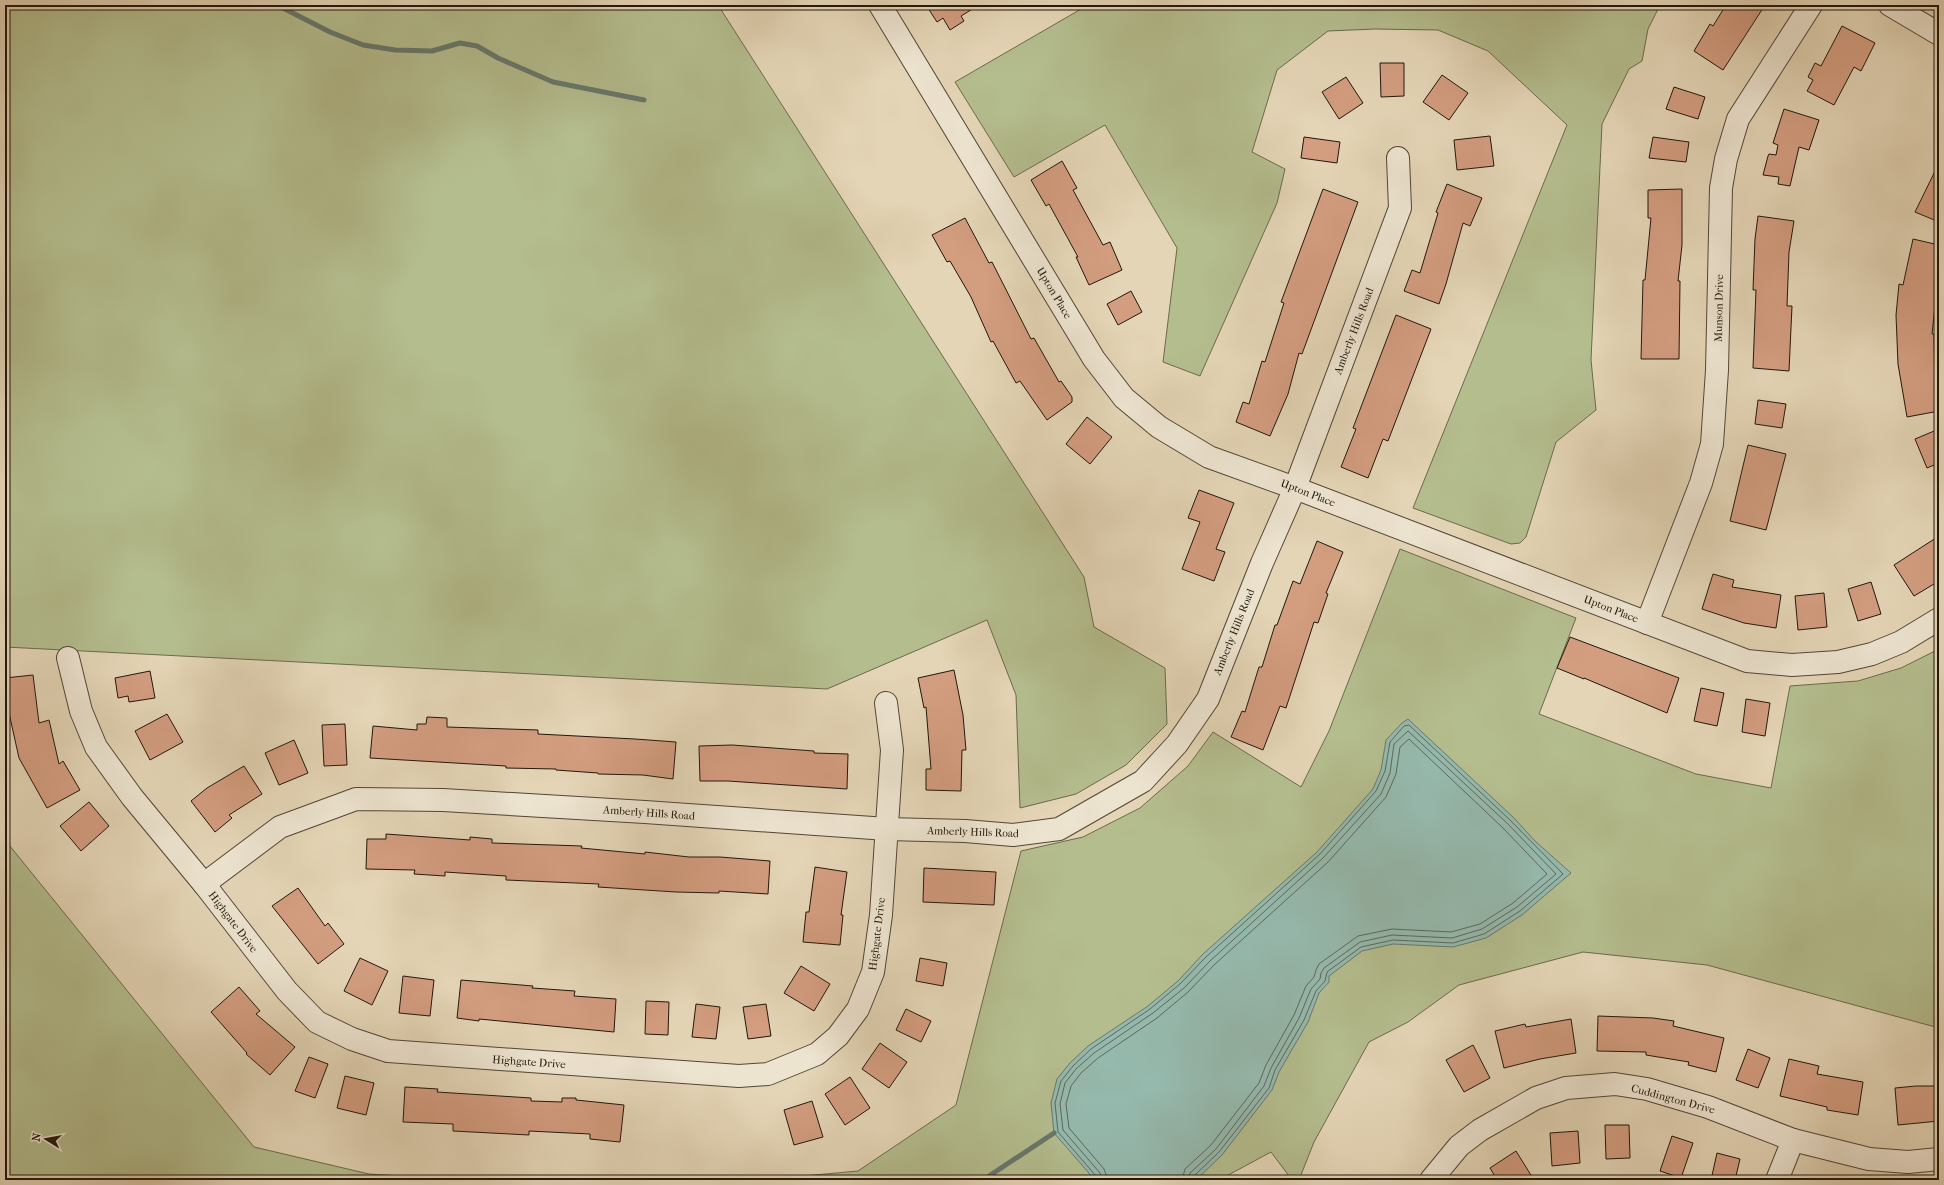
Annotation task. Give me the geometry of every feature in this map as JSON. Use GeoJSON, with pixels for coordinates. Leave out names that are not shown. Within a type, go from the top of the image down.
{"type":"FeatureCollection","features":[{"type":"Feature","properties":{"kind":"street","name":"Upton Place"},"geometry":{"type":"LineString","coordinates":[[880,5],[1094,359],[1124,398],[1159,427],[1209,457],[1295,488],[1747,661],[1792,665],[1838,662],[1872,654],[1901,642],[1939,619]]}},
{"type":"Feature","properties":{"kind":"street","name":"Munson Drive"},"geometry":{"type":"LineString","coordinates":[[1647,623],[1701,483],[1712,444],[1717,370],[1721,188],[1726,159],[1738,119],[1811,5]]}},
{"type":"Feature","properties":{"kind":"street"},"geometry":{"type":"LineString","coordinates":[[1890,5],[1939,34]]}},
{"type":"Feature","properties":{"kind":"street","name":"Amberly Hills Road"},"geometry":{"type":"LineString","coordinates":[[204,884],[280,827],[356,799],[443,800],[887,830],[965,831],[1013,835],[1059,828],[1143,781],[1177,744],[1208,699],[1262,563],[1295,488],[1400,208],[1398,158]]}},
{"type":"Feature","properties":{"kind":"street","name":"Highgate Drive"},"geometry":{"type":"LineString","coordinates":[[68,658],[80,712],[96,747],[132,797],[204,884],[287,991],[317,1022],[352,1039],[388,1051],[732,1076],[768,1074],[817,1054],[838,1036],[858,1009],[873,972],[881,915],[892,750],[886,703]]}},
{"type":"Feature","properties":{"kind":"street","name":"Cuddington Drive"},"geometry":{"type":"LineString","coordinates":[[1431,1180],[1459,1146],[1480,1130],[1536,1098],[1566,1088],[1615,1084],[1647,1089],[1708,1107],[1793,1140],[1869,1158],[1908,1162],[1939,1159]]}},
{"type":"Feature","properties":{"kind":"street"},"geometry":{"type":"LineString","coordinates":[[1777,1180],[1793,1140]]}},
{"type":"Feature","properties":{"kind":"green space"},"geometry":{"type":"Polygon","coordinates":[[[5,5],[718,5],[1084,577],[1094,627],[1165,668],[1167,724],[1126,765],[1076,794],[1020,808],[1016,695],[987,620],[827,689],[5,647],[5,5]]]}},
{"type":"Feature","properties":{"kind":"green space"},"geometry":{"type":"Polygon","coordinates":[[[1088,5],[1660,5],[1648,29],[1642,61],[1629,69],[1602,124],[1591,360],[1596,410],[1556,442],[1526,537],[1520,543],[1511,544],[1413,508],[1567,125],[1488,51],[1438,30],[1375,29],[1328,31],[1277,70],[1252,152],[1285,169],[1277,203],[1200,376],[1163,362],[1177,248],[1105,125],[1014,177],[955,82],[1088,5]]]}},
{"type":"Feature","properties":{"kind":"green space"},"geometry":{"type":"Polygon","coordinates":[[[1400,549],[1576,618],[1539,714],[1696,774],[1771,788],[1790,686],[1858,681],[1901,668],[1939,649],[1939,1028],[1707,965],[1583,952],[1459,985],[1408,1022],[1369,1042],[1314,1142],[1299,1180],[1292,1180],[1271,1152],[1219,1180],[759,1180],[858,1171],[956,1105],[1021,851],[1083,837],[1140,808],[1188,766],[1213,732],[1301,787],[1329,731],[1400,549]]]}},
{"type":"Feature","properties":{"kind":"green space"},"geometry":{"type":"Polygon","coordinates":[[[5,840],[254,1147],[369,1174],[466,1180],[5,1180],[5,840]]]}},
{"type":"Feature","properties":{"kind":"water"},"geometry":{"type":"Polygon","coordinates":[[[1408,719],[1514,818],[1535,841],[1571,873],[1522,915],[1486,938],[1453,947],[1393,944],[1362,951],[1329,976],[1329,982],[1319,993],[1308,1022],[1279,1072],[1272,1090],[1222,1155],[1196,1180],[1095,1180],[1054,1133],[1051,1103],[1057,1079],[1070,1063],[1088,1046],[1148,1006],[1178,981],[1203,954],[1317,852],[1373,789],[1381,770],[1386,740],[1402,723],[1408,719]]]}},
{"type":"Feature","properties":{"kind":"building"},"geometry":{"type":"Polygon","coordinates":[[[926,5],[979,5],[961,16],[964,21],[950,30],[943,18],[937,22],[926,5]]]}},
{"type":"Feature","properties":{"kind":"building"},"geometry":{"type":"Polygon","coordinates":[[[1726,5],[1765,5],[1723,70],[1694,51],[1710,24],[1713,26],[1726,5]]]}},
{"type":"Feature","properties":{"kind":"building"},"geometry":{"type":"Polygon","coordinates":[[[1842,26],[1875,43],[1861,71],[1854,67],[1834,105],[1807,91],[1813,80],[1808,77],[1815,63],[1821,66],[1842,26]]]}},
{"type":"Feature","properties":{"kind":"building"},"geometry":{"type":"Polygon","coordinates":[[[1380,63],[1404,63],[1404,96],[1381,97],[1380,63]]]}},
{"type":"Feature","properties":{"kind":"building"},"geometry":{"type":"Polygon","coordinates":[[[1442,75],[1468,93],[1449,120],[1423,102],[1442,75]]]}},
{"type":"Feature","properties":{"kind":"building"},"geometry":{"type":"Polygon","coordinates":[[[1346,77],[1363,103],[1339,119],[1322,92],[1346,77]]]}},
{"type":"Feature","properties":{"kind":"building"},"geometry":{"type":"Polygon","coordinates":[[[1674,87],[1705,97],[1698,119],[1666,109],[1674,87]]]}},
{"type":"Feature","properties":{"kind":"building"},"geometry":{"type":"Polygon","coordinates":[[[1784,109],[1819,120],[1809,150],[1799,147],[1790,186],[1778,184],[1779,177],[1763,175],[1769,154],[1776,155],[1778,145],[1773,143],[1784,109]]]}},
{"type":"Feature","properties":{"kind":"building"},"geometry":{"type":"Polygon","coordinates":[[[1490,136],[1494,166],[1457,170],[1454,140],[1490,136]]]}},
{"type":"Feature","properties":{"kind":"building"},"geometry":{"type":"Polygon","coordinates":[[[1304,137],[1340,142],[1337,163],[1301,158],[1304,137]]]}},
{"type":"Feature","properties":{"kind":"building"},"geometry":{"type":"Polygon","coordinates":[[[1653,137],[1689,142],[1686,162],[1649,158],[1653,137]]]}},
{"type":"Feature","properties":{"kind":"building"},"geometry":{"type":"Polygon","coordinates":[[[1062,161],[1077,188],[1073,190],[1103,245],[1110,242],[1122,270],[1089,285],[1076,257],[1078,257],[1049,204],[1046,206],[1031,180],[1062,161]]]}},
{"type":"Feature","properties":{"kind":"building"},"geometry":{"type":"Polygon","coordinates":[[[1939,163],[1939,222],[1915,212],[1939,163]]]}},
{"type":"Feature","properties":{"kind":"building"},"geometry":{"type":"Polygon","coordinates":[[[1447,184],[1482,198],[1470,226],[1463,223],[1439,304],[1404,291],[1412,270],[1420,273],[1438,213],[1436,212],[1447,184]]]}},
{"type":"Feature","properties":{"kind":"building"},"geometry":{"type":"Polygon","coordinates":[[[1323,189],[1358,202],[1302,354],[1299,353],[1288,394],[1270,436],[1236,422],[1243,402],[1249,404],[1262,361],[1265,362],[1284,303],[1281,302],[1323,189]]]}},
{"type":"Feature","properties":{"kind":"building"},"geometry":{"type":"Polygon","coordinates":[[[1682,189],[1682,245],[1678,281],[1680,281],[1679,359],[1641,359],[1643,280],[1645,280],[1651,218],[1648,218],[1648,190],[1682,189]]]}},
{"type":"Feature","properties":{"kind":"building"},"geometry":{"type":"Polygon","coordinates":[[[1758,216],[1794,221],[1789,252],[1787,306],[1792,306],[1789,371],[1753,368],[1756,290],[1753,290],[1755,239],[1758,216]]]}},
{"type":"Feature","properties":{"kind":"building"},"geometry":{"type":"Polygon","coordinates":[[[965,218],[989,263],[992,262],[1031,339],[1034,338],[1059,382],[1061,381],[1072,397],[1072,402],[1047,420],[1020,381],[1016,383],[993,341],[991,342],[971,297],[950,261],[947,262],[932,235],[965,218]]]}},
{"type":"Feature","properties":{"kind":"building"},"geometry":{"type":"Polygon","coordinates":[[[1913,239],[1939,245],[1939,269],[1932,334],[1934,334],[1935,381],[1939,380],[1939,411],[1907,417],[1898,364],[1896,315],[1899,284],[1903,285],[1913,239]]]}},
{"type":"Feature","properties":{"kind":"building"},"geometry":{"type":"Polygon","coordinates":[[[1131,291],[1142,312],[1118,325],[1107,304],[1131,291]]]}},
{"type":"Feature","properties":{"kind":"building"},"geometry":{"type":"Polygon","coordinates":[[[1396,315],[1431,329],[1388,441],[1383,439],[1368,478],[1341,467],[1356,429],[1353,428],[1396,315]]]}},
{"type":"Feature","properties":{"kind":"building"},"geometry":{"type":"Polygon","coordinates":[[[1758,400],[1786,404],[1782,428],[1755,424],[1758,400]]]}},
{"type":"Feature","properties":{"kind":"building"},"geometry":{"type":"Polygon","coordinates":[[[1087,417],[1112,437],[1090,464],[1066,444],[1087,417]]]}},
{"type":"Feature","properties":{"kind":"building"},"geometry":{"type":"Polygon","coordinates":[[[1939,429],[1939,463],[1927,468],[1915,439],[1939,429]]]}},
{"type":"Feature","properties":{"kind":"building"},"geometry":{"type":"Polygon","coordinates":[[[1748,445],[1786,454],[1766,530],[1730,521],[1748,445]]]}},
{"type":"Feature","properties":{"kind":"building"},"geometry":{"type":"Polygon","coordinates":[[[1199,490],[1234,503],[1216,549],[1225,552],[1214,581],[1182,569],[1200,522],[1188,518],[1199,490]]]}},
{"type":"Feature","properties":{"kind":"building"},"geometry":{"type":"Polygon","coordinates":[[[1939,536],[1939,581],[1914,596],[1894,565],[1939,536]]]}},
{"type":"Feature","properties":{"kind":"building"},"geometry":{"type":"Polygon","coordinates":[[[1317,541],[1343,552],[1326,593],[1328,594],[1318,623],[1314,622],[1286,708],[1280,706],[1263,750],[1231,737],[1242,711],[1245,712],[1259,667],[1262,667],[1275,625],[1277,625],[1293,581],[1300,584],[1317,541]]]}},
{"type":"Feature","properties":{"kind":"building"},"geometry":{"type":"Polygon","coordinates":[[[1713,574],[1734,580],[1732,587],[1781,595],[1776,628],[1744,623],[1702,609],[1713,574]]]}},
{"type":"Feature","properties":{"kind":"building"},"geometry":{"type":"Polygon","coordinates":[[[1871,582],[1881,614],[1858,621],[1848,589],[1871,582]]]}},
{"type":"Feature","properties":{"kind":"building"},"geometry":{"type":"Polygon","coordinates":[[[1824,593],[1827,627],[1798,630],[1795,596],[1824,593]]]}},
{"type":"Feature","properties":{"kind":"building"},"geometry":{"type":"Polygon","coordinates":[[[1570,637],[1679,678],[1667,713],[1557,668],[1570,637]]]}},
{"type":"Feature","properties":{"kind":"building"},"geometry":{"type":"Polygon","coordinates":[[[954,670],[963,715],[966,750],[962,750],[961,791],[926,790],[926,769],[931,769],[926,707],[924,708],[918,678],[954,670]]]}},
{"type":"Feature","properties":{"kind":"building"},"geometry":{"type":"Polygon","coordinates":[[[150,671],[155,698],[129,702],[128,696],[118,698],[115,678],[150,671]]]}},
{"type":"Feature","properties":{"kind":"building"},"geometry":{"type":"Polygon","coordinates":[[[33,675],[39,723],[49,720],[59,764],[63,761],[80,790],[47,808],[19,758],[9,713],[5,713],[5,678],[33,675]]]}},
{"type":"Feature","properties":{"kind":"building"},"geometry":{"type":"Polygon","coordinates":[[[1701,688],[1724,693],[1717,726],[1694,721],[1701,688]]]}},
{"type":"Feature","properties":{"kind":"building"},"geometry":{"type":"Polygon","coordinates":[[[1746,699],[1770,703],[1765,736],[1742,732],[1746,699]]]}},
{"type":"Feature","properties":{"kind":"building"},"geometry":{"type":"Polygon","coordinates":[[[167,714],[183,742],[150,760],[135,731],[167,714]]]}},
{"type":"Feature","properties":{"kind":"building"},"geometry":{"type":"Polygon","coordinates":[[[427,717],[447,718],[447,727],[538,730],[538,734],[676,742],[673,779],[643,775],[598,774],[556,769],[506,768],[506,766],[370,758],[373,726],[417,730],[417,724],[426,724],[427,717]]]}},
{"type":"Feature","properties":{"kind":"building"},"geometry":{"type":"Polygon","coordinates":[[[345,724],[347,765],[324,766],[322,725],[345,724]]]}},
{"type":"Feature","properties":{"kind":"building"},"geometry":{"type":"Polygon","coordinates":[[[294,740],[308,773],[279,785],[265,753],[294,740]]]}},
{"type":"Feature","properties":{"kind":"building"},"geometry":{"type":"Polygon","coordinates":[[[732,745],[814,751],[814,753],[848,754],[847,789],[728,781],[700,781],[699,746],[732,745]]]}},
{"type":"Feature","properties":{"kind":"building"},"geometry":{"type":"Polygon","coordinates":[[[244,766],[262,794],[229,815],[232,818],[215,832],[191,801],[207,788],[244,766]]]}},
{"type":"Feature","properties":{"kind":"building"},"geometry":{"type":"Polygon","coordinates":[[[89,802],[109,826],[81,851],[60,826],[89,802]]]}},
{"type":"Feature","properties":{"kind":"building"},"geometry":{"type":"Polygon","coordinates":[[[386,834],[470,840],[470,837],[492,839],[492,843],[582,846],[581,848],[645,854],[645,852],[689,857],[720,857],[770,861],[768,894],[719,891],[719,893],[676,892],[598,887],[599,884],[506,880],[506,876],[445,872],[445,876],[414,874],[415,870],[366,869],[367,839],[386,839],[386,834]]]}},
{"type":"Feature","properties":{"kind":"building"},"geometry":{"type":"Polygon","coordinates":[[[815,867],[847,872],[841,915],[843,915],[840,945],[803,942],[806,912],[809,912],[815,867]]]}},
{"type":"Feature","properties":{"kind":"building"},"geometry":{"type":"Polygon","coordinates":[[[924,868],[996,872],[994,905],[923,902],[924,868]]]}},
{"type":"Feature","properties":{"kind":"building"},"geometry":{"type":"Polygon","coordinates":[[[298,888],[325,926],[328,923],[344,944],[318,964],[272,906],[298,888]]]}},
{"type":"Feature","properties":{"kind":"building"},"geometry":{"type":"Polygon","coordinates":[[[360,958],[388,971],[372,1005],[344,991],[360,958]]]}},
{"type":"Feature","properties":{"kind":"building"},"geometry":{"type":"Polygon","coordinates":[[[920,958],[947,963],[943,986],[916,981],[920,958]]]}},
{"type":"Feature","properties":{"kind":"building"},"geometry":{"type":"Polygon","coordinates":[[[801,966],[830,984],[814,1011],[784,993],[801,966]]]}},
{"type":"Feature","properties":{"kind":"building"},"geometry":{"type":"Polygon","coordinates":[[[403,976],[434,980],[430,1016],[399,1013],[403,976]]]}},
{"type":"Feature","properties":{"kind":"building"},"geometry":{"type":"Polygon","coordinates":[[[461,980],[575,991],[574,996],[616,999],[614,1032],[457,1018],[461,980]]]}},
{"type":"Feature","properties":{"kind":"building"},"geometry":{"type":"Polygon","coordinates":[[[239,987],[260,1011],[256,1014],[295,1047],[270,1075],[246,1054],[247,1053],[211,1012],[239,987]]]}},
{"type":"Feature","properties":{"kind":"building"},"geometry":{"type":"Polygon","coordinates":[[[646,1001],[669,1002],[668,1035],[645,1034],[646,1001]]]}},
{"type":"Feature","properties":{"kind":"building"},"geometry":{"type":"Polygon","coordinates":[[[696,1004],[720,1007],[716,1039],[692,1037],[696,1004]]]}},
{"type":"Feature","properties":{"kind":"building"},"geometry":{"type":"Polygon","coordinates":[[[766,1004],[771,1036],[748,1039],[743,1007],[766,1004]]]}},
{"type":"Feature","properties":{"kind":"building"},"geometry":{"type":"Polygon","coordinates":[[[906,1009],[931,1021],[921,1042],[896,1030],[906,1009]]]}},
{"type":"Feature","properties":{"kind":"building"},"geometry":{"type":"Polygon","coordinates":[[[1598,1016],[1653,1018],[1674,1021],[1673,1026],[1724,1038],[1716,1072],[1688,1065],[1689,1062],[1646,1055],[1646,1052],[1597,1051],[1598,1016]]]}},
{"type":"Feature","properties":{"kind":"building"},"geometry":{"type":"Polygon","coordinates":[[[1571,1019],[1576,1053],[1540,1059],[1504,1068],[1495,1031],[1525,1024],[1526,1027],[1571,1019]]]}},
{"type":"Feature","properties":{"kind":"building"},"geometry":{"type":"Polygon","coordinates":[[[880,1043],[907,1062],[889,1088],[862,1069],[880,1043]]]}},
{"type":"Feature","properties":{"kind":"building"},"geometry":{"type":"Polygon","coordinates":[[[1473,1045],[1490,1078],[1464,1092],[1446,1060],[1473,1045]]]}},
{"type":"Feature","properties":{"kind":"building"},"geometry":{"type":"Polygon","coordinates":[[[1748,1049],[1770,1058],[1758,1088],[1736,1080],[1748,1049]]]}},
{"type":"Feature","properties":{"kind":"building"},"geometry":{"type":"Polygon","coordinates":[[[309,1057],[328,1064],[315,1098],[295,1091],[309,1057]]]}},
{"type":"Feature","properties":{"kind":"building"},"geometry":{"type":"Polygon","coordinates":[[[1789,1059],[1819,1066],[1817,1074],[1863,1082],[1858,1115],[1827,1110],[1827,1107],[1780,1096],[1789,1059]]]}},
{"type":"Feature","properties":{"kind":"building"},"geometry":{"type":"Polygon","coordinates":[[[345,1076],[374,1083],[366,1115],[337,1108],[345,1076]]]}},
{"type":"Feature","properties":{"kind":"building"},"geometry":{"type":"Polygon","coordinates":[[[850,1077],[870,1108],[845,1125],[825,1094],[850,1077]]]}},
{"type":"Feature","properties":{"kind":"building"},"geometry":{"type":"Polygon","coordinates":[[[1939,1086],[1939,1121],[1898,1125],[1895,1088],[1939,1086]]]}},
{"type":"Feature","properties":{"kind":"building"},"geometry":{"type":"Polygon","coordinates":[[[405,1087],[438,1089],[437,1092],[531,1098],[531,1101],[562,1102],[562,1098],[576,1098],[576,1100],[624,1105],[620,1142],[590,1139],[590,1134],[529,1131],[529,1135],[453,1131],[453,1124],[403,1122],[405,1087]]]}},
{"type":"Feature","properties":{"kind":"building"},"geometry":{"type":"Polygon","coordinates":[[[812,1101],[823,1137],[794,1145],[784,1110],[812,1101]]]}},
{"type":"Feature","properties":{"kind":"building"},"geometry":{"type":"Polygon","coordinates":[[[1605,1125],[1629,1125],[1630,1158],[1606,1159],[1605,1125]]]}},
{"type":"Feature","properties":{"kind":"building"},"geometry":{"type":"Polygon","coordinates":[[[1578,1131],[1580,1163],[1552,1166],[1550,1133],[1578,1131]]]}},
{"type":"Feature","properties":{"kind":"building"},"geometry":{"type":"Polygon","coordinates":[[[1672,1136],[1693,1143],[1681,1178],[1660,1171],[1672,1136]]]}},
{"type":"Feature","properties":{"kind":"building"},"geometry":{"type":"Polygon","coordinates":[[[1516,1151],[1534,1180],[1497,1180],[1490,1168],[1516,1151]]]}},
{"type":"Feature","properties":{"kind":"building"},"geometry":{"type":"Polygon","coordinates":[[[1717,1153],[1740,1159],[1735,1180],[1711,1180],[1717,1153]]]}},
{"type":"Feature","properties":{"kind":"waterway"},"geometry":{"type":"LineString","coordinates":[[277,5],[330,32],[363,45],[395,50],[432,51],[460,43],[477,46],[498,58],[553,82],[644,100]]}},
{"type":"Feature","properties":{"kind":"waterway"},"geometry":{"type":"LineString","coordinates":[[983,1180],[1054,1133]]}}]}
